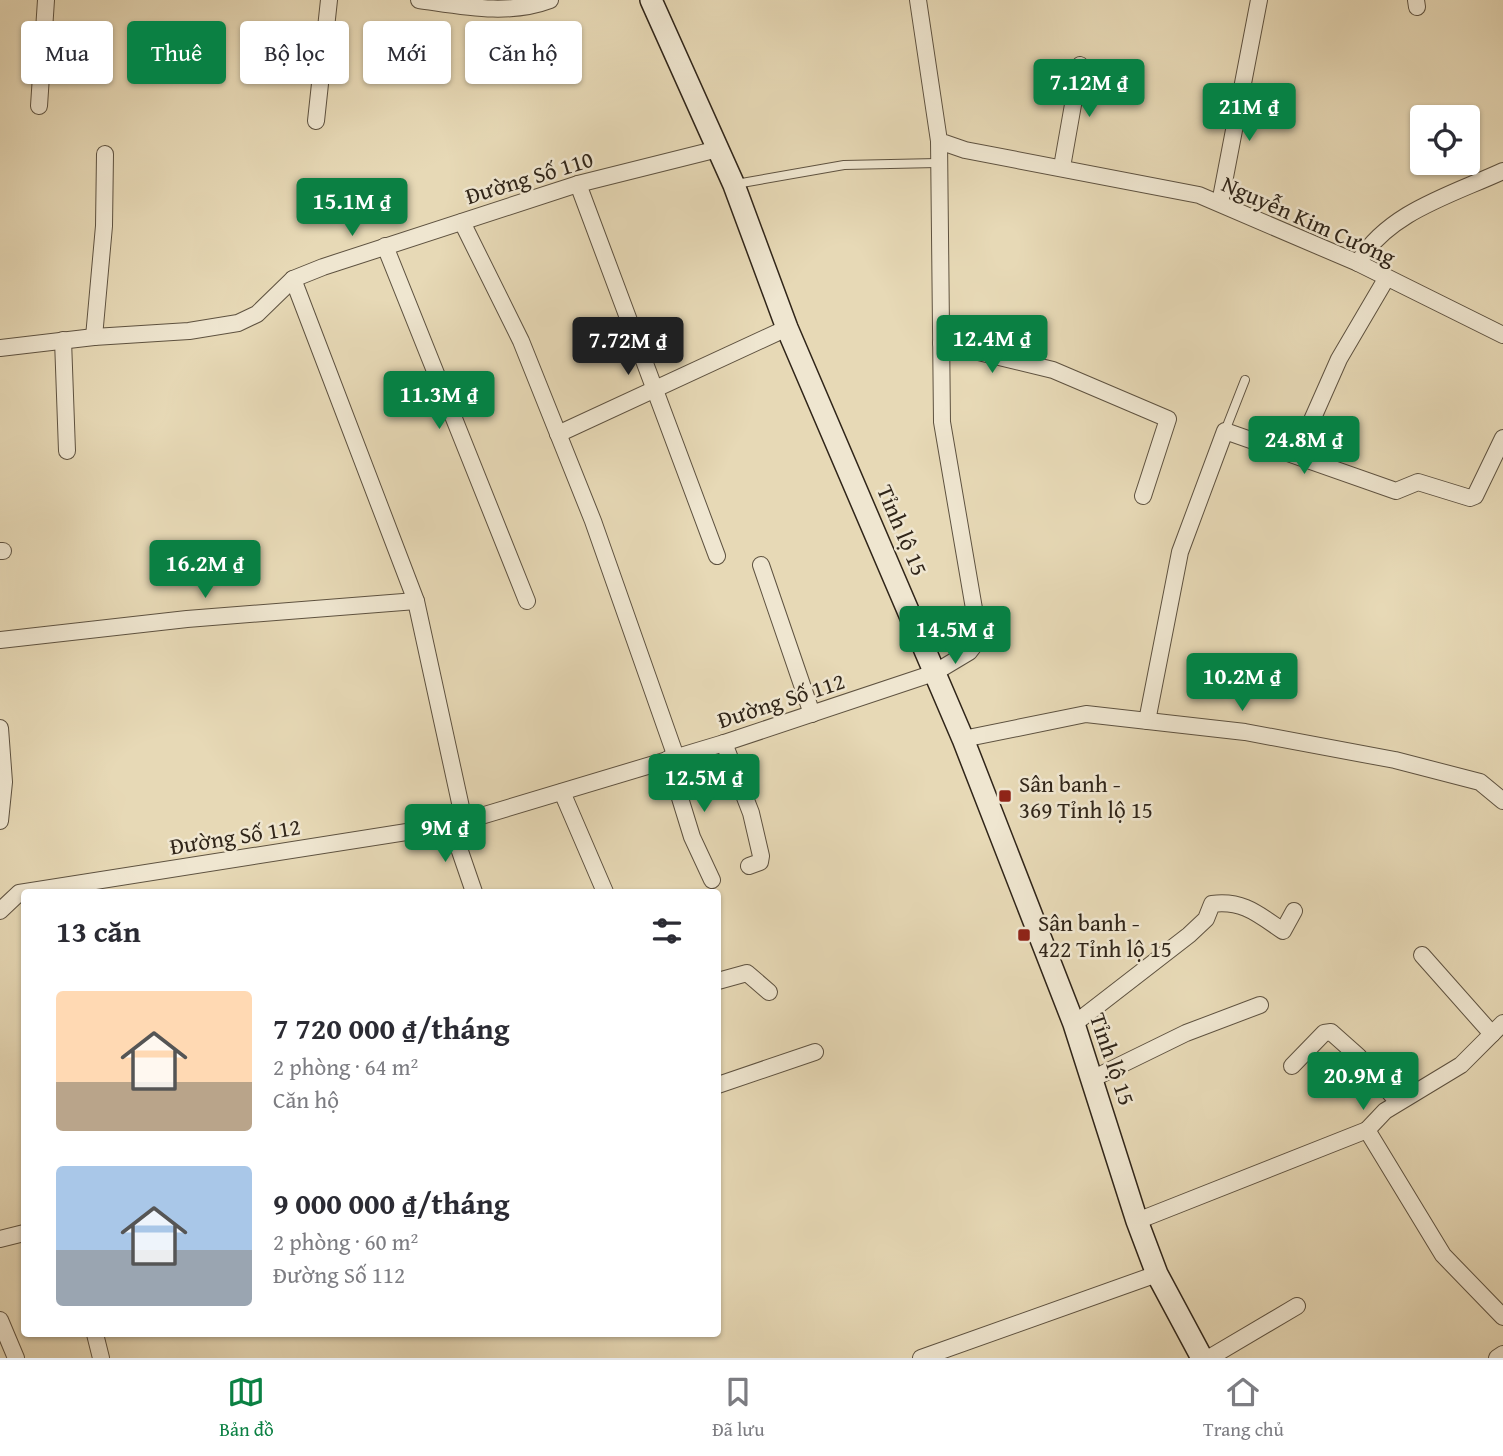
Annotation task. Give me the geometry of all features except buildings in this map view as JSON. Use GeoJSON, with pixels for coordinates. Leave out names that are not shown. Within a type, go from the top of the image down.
{"type":"FeatureCollection","features":[{"type":"Feature","properties":{"kind":"main road","name":"Tỉnh lộ 15"},"geometry":{"type":"LineString","coordinates":[[651,0],[734,185],[787,328],[963,739],[1094,1078],[1137,1221],[1157,1273],[1202,1358]]}},
{"type":"Feature","properties":{"kind":"street"},"geometry":{"type":"LineString","coordinates":[[39,106],[46,0]]}},
{"type":"Feature","properties":{"kind":"street"},"geometry":{"type":"LineString","coordinates":[[316,121],[329,0]]}},
{"type":"Feature","properties":{"kind":"street"},"geometry":{"type":"LineString","coordinates":[[419,0],[466,7],[526,9],[550,0]]}},
{"type":"Feature","properties":{"kind":"street"},"geometry":{"type":"LineString","coordinates":[[918,0],[939,141]]}},
{"type":"Feature","properties":{"kind":"street"},"geometry":{"type":"LineString","coordinates":[[1220,203],[1259,0]]}},
{"type":"Feature","properties":{"kind":"street"},"geometry":{"type":"LineString","coordinates":[[1062,166],[1080,65]]}},
{"type":"Feature","properties":{"kind":"street","name":"Đường Số 112"},"geometry":{"type":"LineString","coordinates":[[44,889],[458,823],[812,714],[934,673],[969,652],[976,643],[978,632],[942,422],[937,163],[939,141]]}},
{"type":"Feature","properties":{"kind":"street","name":"Nguyễn Kim Cương"},"geometry":{"type":"LineString","coordinates":[[939,141],[965,150],[1062,166],[1199,195],[1358,263],[1503,335]]}},
{"type":"Feature","properties":{"kind":"street","name":"Đường Số 110"},"geometry":{"type":"LineString","coordinates":[[0,348],[93,337],[189,331],[238,323],[257,314],[293,279],[578,184],[718,149]]}},
{"type":"Feature","properties":{"kind":"street"},"geometry":{"type":"LineString","coordinates":[[93,337],[104,226],[105,153]]}},
{"type":"Feature","properties":{"kind":"street"},"geometry":{"type":"LineString","coordinates":[[1358,263],[1371,241],[1393,222],[1503,171]]}},
{"type":"Feature","properties":{"kind":"street"},"geometry":{"type":"LineString","coordinates":[[578,184],[653,393],[717,556]]}},
{"type":"Feature","properties":{"kind":"street"},"geometry":{"type":"LineString","coordinates":[[463,222],[521,341],[593,520],[672,758],[692,837],[712,880]]}},
{"type":"Feature","properties":{"kind":"street"},"geometry":{"type":"LineString","coordinates":[[385,247],[527,601]]}},
{"type":"Feature","properties":{"kind":"street"},"geometry":{"type":"LineString","coordinates":[[293,279],[416,601],[458,823],[473,889]]}},
{"type":"Feature","properties":{"kind":"street"},"geometry":{"type":"LineString","coordinates":[[1297,454],[1339,359],[1386,279]]}},
{"type":"Feature","properties":{"kind":"street"},"geometry":{"type":"LineString","coordinates":[[558,434],[653,393],[787,328]]}},
{"type":"Feature","properties":{"kind":"street"},"geometry":{"type":"LineString","coordinates":[[63,341],[67,451]]}},
{"type":"Feature","properties":{"kind":"street"},"geometry":{"type":"LineString","coordinates":[[941,343],[1053,370],[1168,419],[1143,496]]}},
{"type":"Feature","properties":{"kind":"street"},"geometry":{"type":"LineString","coordinates":[[1147,721],[1180,552],[1225,431],[1297,454],[1396,491],[1418,482],[1473,498],[1503,438]]}},
{"type":"Feature","properties":{"kind":"street"},"geometry":{"type":"LineString","coordinates":[[761,565],[812,714]]}},
{"type":"Feature","properties":{"kind":"street"},"geometry":{"type":"LineString","coordinates":[[0,640],[173,621],[416,601]]}},
{"type":"Feature","properties":{"kind":"street"},"geometry":{"type":"LineString","coordinates":[[963,739],[1086,715],[1245,732],[1395,760],[1480,782],[1503,801]]}},
{"type":"Feature","properties":{"kind":"street"},"geometry":{"type":"LineString","coordinates":[[0,729],[4,782],[0,821]]}},
{"type":"Feature","properties":{"kind":"street"},"geometry":{"type":"LineString","coordinates":[[724,743],[751,813],[761,856],[760,862],[749,866]]}},
{"type":"Feature","properties":{"kind":"street"},"geometry":{"type":"LineString","coordinates":[[562,792],[604,889]]}},
{"type":"Feature","properties":{"kind":"street","name":"Đường Số 112"},"geometry":{"type":"LineString","coordinates":[[1,905],[21,893]]}},
{"type":"Feature","properties":{"kind":"street"},"geometry":{"type":"LineString","coordinates":[[1074,1024],[1189,935],[1206,919],[1212,904],[1232,901],[1253,910],[1283,931],[1294,911]]}},
{"type":"Feature","properties":{"kind":"street"},"geometry":{"type":"LineString","coordinates":[[1137,1221],[1367,1130],[1398,1102],[1461,1065],[1498,1028],[1422,955]]}},
{"type":"Feature","properties":{"kind":"street"},"geometry":{"type":"LineString","coordinates":[[721,980],[747,973],[769,992]]}},
{"type":"Feature","properties":{"kind":"street"},"geometry":{"type":"LineString","coordinates":[[1094,1078],[1186,1033],[1260,1005]]}},
{"type":"Feature","properties":{"kind":"street"},"geometry":{"type":"LineString","coordinates":[[1292,1066],[1324,1033],[1331,1032],[1358,1056],[1398,1102]]}},
{"type":"Feature","properties":{"kind":"street"},"geometry":{"type":"LineString","coordinates":[[721,1084],[815,1052]]}},
{"type":"Feature","properties":{"kind":"street"},"geometry":{"type":"LineString","coordinates":[[1367,1130],[1443,1255],[1503,1317]]}},
{"type":"Feature","properties":{"kind":"street"},"geometry":{"type":"LineString","coordinates":[[0,1239],[21,1234]]}},
{"type":"Feature","properties":{"kind":"street"},"geometry":{"type":"LineString","coordinates":[[921,1358],[1157,1273]]}},
{"type":"Feature","properties":{"kind":"street"},"geometry":{"type":"LineString","coordinates":[[1209,1358],[1297,1306]]}},
{"type":"Feature","properties":{"kind":"street"},"geometry":{"type":"LineString","coordinates":[[0,1320],[10,1355]]}},
{"type":"Feature","properties":{"kind":"street"},"geometry":{"type":"LineString","coordinates":[[96,1337],[101,1358]]}},
{"type":"Feature","properties":{"kind":"street"},"geometry":{"type":"LineString","coordinates":[[1497,1358],[1503,1354]]}},
{"type":"Feature","properties":{"kind":"lane"},"geometry":{"type":"LineString","coordinates":[[734,185],[844,165],[937,163]]}},
{"type":"Feature","properties":{"kind":"lane"},"geometry":{"type":"LineString","coordinates":[[1225,431],[1245,380]]}},
{"type":"Feature","properties":{"kind":"place","name":"Sân banh - 369 Tỉnh lộ 15"},"geometry":{"type":"Point","coordinates":[1005,796]}},
{"type":"Feature","properties":{"kind":"place","name":"Sân banh - 422 Tỉnh lộ 15"},"geometry":{"type":"Point","coordinates":[1024,935]}}]}
